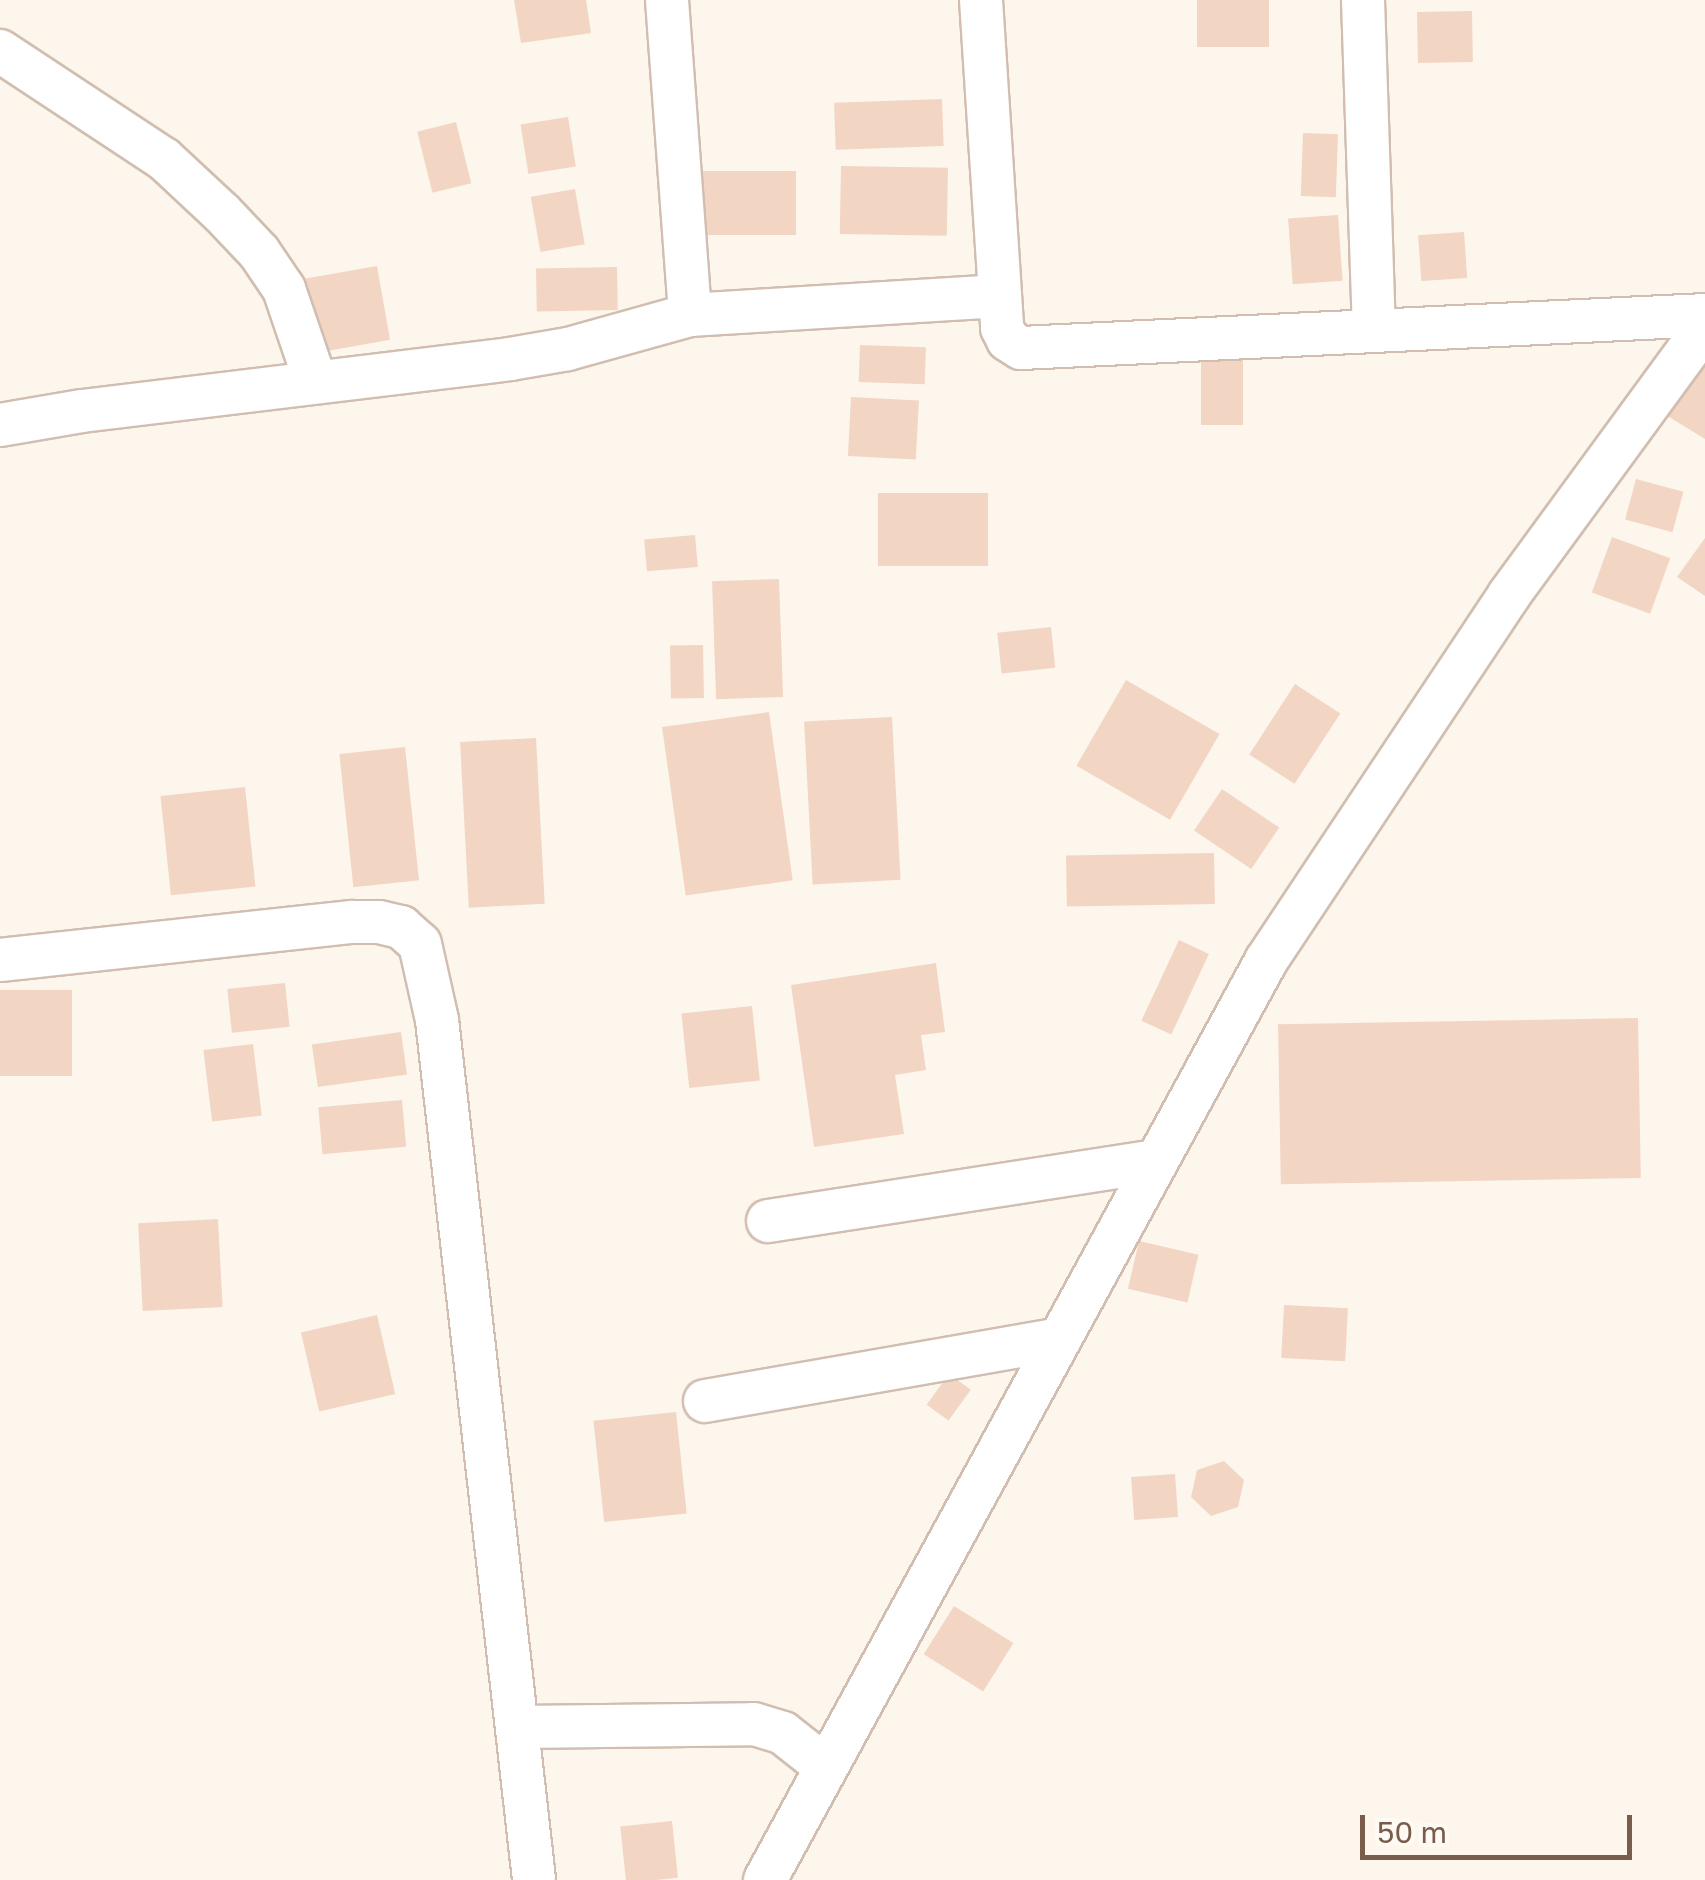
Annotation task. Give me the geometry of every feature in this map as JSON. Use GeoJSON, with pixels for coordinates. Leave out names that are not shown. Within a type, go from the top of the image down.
{"type":"FeatureCollection","features":[{"type":"Feature","properties":{"kind":"street"},"geometry":{"type":"LineString","coordinates":[[667,0],[690,315]]}},
{"type":"Feature","properties":{"kind":"street"},"geometry":{"type":"LineString","coordinates":[[980,0],[1002,328],[1008,340],[1021,348],[1705,315]]}},
{"type":"Feature","properties":{"kind":"street"},"geometry":{"type":"LineString","coordinates":[[1363,0],[1374,329]]}},
{"type":"Feature","properties":{"kind":"street"},"geometry":{"type":"LineString","coordinates":[[0,51],[164,159],[222,213],[259,252],[284,289],[315,380]]}},
{"type":"Feature","properties":{"kind":"street"},"geometry":{"type":"LineString","coordinates":[[0,426],[315,380],[510,359],[568,348],[690,315],[1000,296]]}},
{"type":"Feature","properties":{"kind":"street"},"geometry":{"type":"LineString","coordinates":[[765,1880],[1266,961],[1509,594],[1705,327]]}},
{"type":"Feature","properties":{"kind":"street"},"geometry":{"type":"LineString","coordinates":[[0,960],[352,922],[402,927],[420,944],[437,1020],[534,1880]]}},
{"type":"Feature","properties":{"kind":"street"},"geometry":{"type":"LineString","coordinates":[[768,1222],[1154,1161]]}},
{"type":"Feature","properties":{"kind":"street"},"geometry":{"type":"LineString","coordinates":[[705,1401],[1058,1339]]}},
{"type":"Feature","properties":{"kind":"street"},"geometry":{"type":"LineString","coordinates":[[519,1727],[754,1724],[783,1734],[826,1767]]}},
{"type":"Feature","properties":{"kind":"building"},"geometry":{"type":"Polygon","coordinates":[[[514,0],[586,0],[591,33],[521,43],[514,0]]]}},
{"type":"Feature","properties":{"kind":"building"},"geometry":{"type":"Polygon","coordinates":[[[1197,0],[1269,0],[1269,47],[1197,47],[1197,0]]]}},
{"type":"Feature","properties":{"kind":"building"},"geometry":{"type":"Polygon","coordinates":[[[1472,11],[1473,62],[1418,63],[1417,12],[1472,11]]]}},
{"type":"Feature","properties":{"kind":"building"},"geometry":{"type":"Polygon","coordinates":[[[942,99],[944,146],[836,150],[834,103],[942,99]]]}},
{"type":"Feature","properties":{"kind":"building"},"geometry":{"type":"Polygon","coordinates":[[[568,117],[576,166],[528,174],[521,125],[568,117]]]}},
{"type":"Feature","properties":{"kind":"building"},"geometry":{"type":"Polygon","coordinates":[[[456,122],[471,183],[432,193],[417,132],[456,122]]]}},
{"type":"Feature","properties":{"kind":"building"},"geometry":{"type":"Polygon","coordinates":[[[1303,133],[1338,134],[1336,197],[1301,196],[1303,133]]]}},
{"type":"Feature","properties":{"kind":"building"},"geometry":{"type":"Polygon","coordinates":[[[841,166],[948,168],[947,236],[840,234],[841,166]]]}},
{"type":"Feature","properties":{"kind":"building"},"geometry":{"type":"Polygon","coordinates":[[[699,171],[796,171],[796,235],[699,235],[699,171]]]}},
{"type":"Feature","properties":{"kind":"building"},"geometry":{"type":"Polygon","coordinates":[[[575,189],[585,244],[540,252],[531,197],[575,189]]]}},
{"type":"Feature","properties":{"kind":"building"},"geometry":{"type":"Polygon","coordinates":[[[1338,215],[1343,281],[1293,284],[1288,218],[1338,215]]]}},
{"type":"Feature","properties":{"kind":"building"},"geometry":{"type":"Polygon","coordinates":[[[1464,232],[1467,278],[1421,281],[1418,235],[1464,232]]]}},
{"type":"Feature","properties":{"kind":"building"},"geometry":{"type":"Polygon","coordinates":[[[377,266],[390,340],[316,353],[303,279],[377,266]]]}},
{"type":"Feature","properties":{"kind":"building"},"geometry":{"type":"Polygon","coordinates":[[[617,267],[618,310],[537,311],[536,268],[617,267]]]}},
{"type":"Feature","properties":{"kind":"building"},"geometry":{"type":"Polygon","coordinates":[[[860,345],[926,347],[925,384],[859,382],[860,345]]]}},
{"type":"Feature","properties":{"kind":"building"},"geometry":{"type":"Polygon","coordinates":[[[1705,348],[1705,439],[1661,412],[1705,348]]]}},
{"type":"Feature","properties":{"kind":"building"},"geometry":{"type":"Polygon","coordinates":[[[1201,360],[1243,360],[1243,425],[1201,425],[1201,360]]]}},
{"type":"Feature","properties":{"kind":"building"},"geometry":{"type":"Polygon","coordinates":[[[851,397],[919,401],[916,459],[848,456],[851,397]]]}},
{"type":"Feature","properties":{"kind":"building"},"geometry":{"type":"Polygon","coordinates":[[[1636,479],[1683,492],[1672,532],[1625,520],[1636,479]]]}},
{"type":"Feature","properties":{"kind":"building"},"geometry":{"type":"Polygon","coordinates":[[[878,493],[988,493],[988,566],[878,566],[878,493]]]}},
{"type":"Feature","properties":{"kind":"building"},"geometry":{"type":"Polygon","coordinates":[[[695,535],[698,567],[647,571],[644,539],[695,535]]]}},
{"type":"Feature","properties":{"kind":"building"},"geometry":{"type":"Polygon","coordinates":[[[1612,537],[1670,558],[1650,614],[1592,592],[1612,537]]]}},
{"type":"Feature","properties":{"kind":"building"},"geometry":{"type":"Polygon","coordinates":[[[1705,538],[1705,596],[1677,577],[1705,538]]]}},
{"type":"Feature","properties":{"kind":"building"},"geometry":{"type":"Polygon","coordinates":[[[779,579],[783,697],[716,699],[712,581],[779,579]]]}},
{"type":"Feature","properties":{"kind":"building"},"geometry":{"type":"Polygon","coordinates":[[[1051,627],[1055,668],[1002,673],[997,633],[1051,627]]]}},
{"type":"Feature","properties":{"kind":"building"},"geometry":{"type":"Polygon","coordinates":[[[703,645],[704,698],[671,699],[670,646],[703,645]]]}},
{"type":"Feature","properties":{"kind":"building"},"geometry":{"type":"Polygon","coordinates":[[[1126,680],[1220,734],[1170,820],[1076,766],[1126,680]]]}},
{"type":"Feature","properties":{"kind":"building"},"geometry":{"type":"Polygon","coordinates":[[[1295,684],[1340,713],[1295,784],[1249,754],[1295,684]]]}},
{"type":"Feature","properties":{"kind":"building"},"geometry":{"type":"Polygon","coordinates":[[[769,712],[793,880],[686,895],[662,727],[769,712]]]}},
{"type":"Feature","properties":{"kind":"building"},"geometry":{"type":"Polygon","coordinates":[[[892,717],[901,880],[813,884],[804,722],[892,717]]]}},
{"type":"Feature","properties":{"kind":"building"},"geometry":{"type":"Polygon","coordinates":[[[536,738],[545,904],[469,908],[460,742],[536,738]]]}},
{"type":"Feature","properties":{"kind":"building"},"geometry":{"type":"Polygon","coordinates":[[[405,747],[419,880],[353,887],[339,754],[405,747]]]}},
{"type":"Feature","properties":{"kind":"building"},"geometry":{"type":"Polygon","coordinates":[[[245,787],[255,886],[171,895],[160,796],[245,787]]]}},
{"type":"Feature","properties":{"kind":"building"},"geometry":{"type":"Polygon","coordinates":[[[1222,789],[1279,828],[1251,869],[1194,830],[1222,789]]]}},
{"type":"Feature","properties":{"kind":"building"},"geometry":{"type":"Polygon","coordinates":[[[1214,853],[1215,904],[1067,907],[1066,856],[1214,853]]]}},
{"type":"Feature","properties":{"kind":"building"},"geometry":{"type":"Polygon","coordinates":[[[1179,940],[1209,954],[1171,1035],[1141,1021],[1179,940]]]}},
{"type":"Feature","properties":{"kind":"building"},"geometry":{"type":"Polygon","coordinates":[[[936,963],[945,1032],[921,1035],[926,1070],[895,1075],[904,1134],[814,1147],[791,985],[936,963]]]}},
{"type":"Feature","properties":{"kind":"building"},"geometry":{"type":"Polygon","coordinates":[[[285,983],[290,1027],[232,1033],[227,989],[285,983]]]}},
{"type":"Feature","properties":{"kind":"building"},"geometry":{"type":"Polygon","coordinates":[[[0,990],[72,990],[72,1076],[0,1076],[0,990]]]}},
{"type":"Feature","properties":{"kind":"building"},"geometry":{"type":"Polygon","coordinates":[[[752,1006],[760,1081],[689,1088],[681,1013],[752,1006]]]}},
{"type":"Feature","properties":{"kind":"building"},"geometry":{"type":"Polygon","coordinates":[[[1638,1018],[1641,1178],[1281,1184],[1278,1024],[1638,1018]]]}},
{"type":"Feature","properties":{"kind":"building"},"geometry":{"type":"Polygon","coordinates":[[[401,1032],[407,1075],[318,1087],[312,1045],[401,1032]]]}},
{"type":"Feature","properties":{"kind":"building"},"geometry":{"type":"Polygon","coordinates":[[[253,1044],[262,1115],[212,1122],[203,1050],[253,1044]]]}},
{"type":"Feature","properties":{"kind":"building"},"geometry":{"type":"Polygon","coordinates":[[[402,1100],[406,1147],[322,1154],[318,1107],[402,1100]]]}},
{"type":"Feature","properties":{"kind":"building"},"geometry":{"type":"Polygon","coordinates":[[[218,1219],[223,1307],[143,1311],[138,1223],[218,1219]]]}},
{"type":"Feature","properties":{"kind":"building"},"geometry":{"type":"Polygon","coordinates":[[[1139,1241],[1198,1255],[1187,1302],[1128,1289],[1139,1241]]]}},
{"type":"Feature","properties":{"kind":"building"},"geometry":{"type":"Polygon","coordinates":[[[1284,1305],[1348,1308],[1345,1361],[1281,1358],[1284,1305]]]}},
{"type":"Feature","properties":{"kind":"building"},"geometry":{"type":"Polygon","coordinates":[[[377,1315],[395,1394],[319,1411],[301,1333],[377,1315]]]}},
{"type":"Feature","properties":{"kind":"building"},"geometry":{"type":"Polygon","coordinates":[[[949,1374],[971,1390],[949,1421],[927,1405],[949,1374]]]}},
{"type":"Feature","properties":{"kind":"building"},"geometry":{"type":"Polygon","coordinates":[[[676,1412],[687,1513],[604,1522],[593,1421],[676,1412]]]}},
{"type":"Feature","properties":{"kind":"building"},"geometry":{"type":"Polygon","coordinates":[[[1224,1461],[1244,1480],[1238,1507],[1211,1516],[1191,1497],[1197,1470],[1224,1461]]]}},
{"type":"Feature","properties":{"kind":"building"},"geometry":{"type":"Polygon","coordinates":[[[1175,1474],[1178,1517],[1134,1520],[1131,1477],[1175,1474]]]}},
{"type":"Feature","properties":{"kind":"building"},"geometry":{"type":"Polygon","coordinates":[[[954,1606],[1013,1643],[983,1691],[924,1654],[954,1606]]]}},
{"type":"Feature","properties":{"kind":"building"},"geometry":{"type":"Polygon","coordinates":[[[672,1821],[678,1878],[626,1880],[620,1826],[672,1821]]]}}]}
